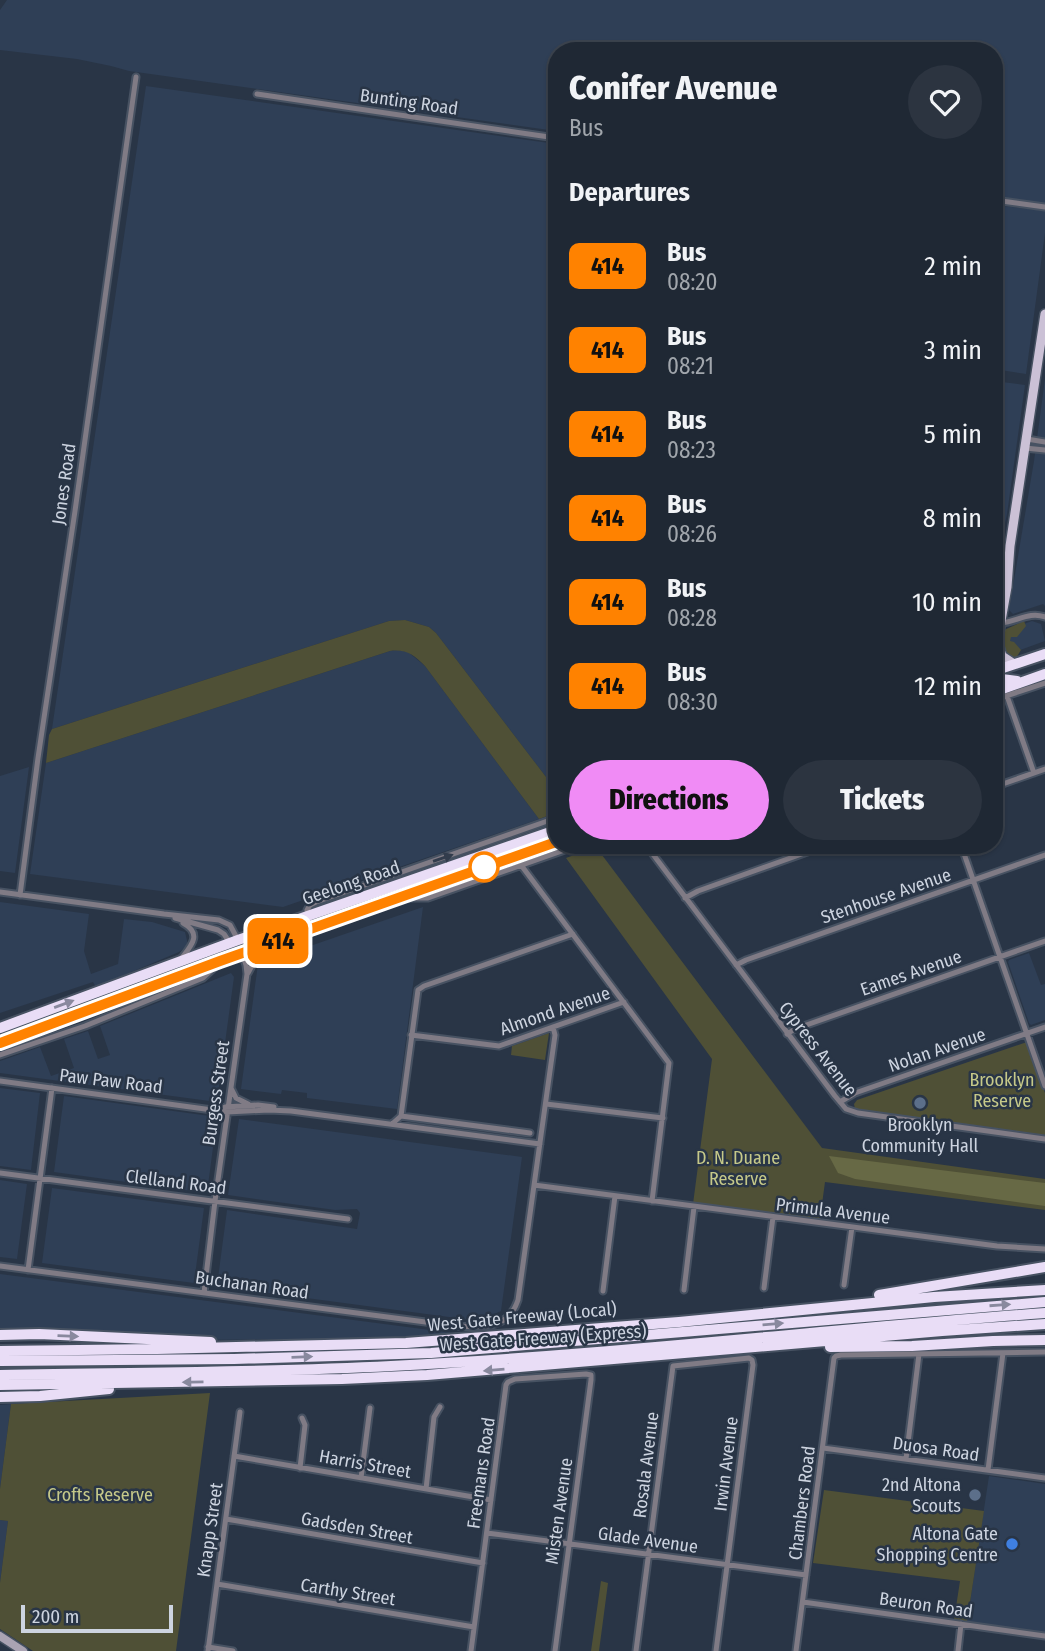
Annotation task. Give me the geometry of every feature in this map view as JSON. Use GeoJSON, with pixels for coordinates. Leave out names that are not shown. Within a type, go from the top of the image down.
{"type":"FeatureCollection","features":[{"type":"Feature","properties":{"kind":"highway"},"geometry":{"type":"LineString","coordinates":[[1003,668],[1045,654]]}},
{"type":"Feature","properties":{"kind":"highway"},"geometry":{"type":"LineString","coordinates":[[1003,689],[1045,674]]}},
{"type":"Feature","properties":{"kind":"highway"},"geometry":{"type":"LineString","coordinates":[[1003,679],[1024,682]]}},
{"type":"Feature","properties":{"kind":"highway","name":"Geelong Road"},"geometry":{"type":"LineString","coordinates":[[0,1028],[234,941],[548,833]]}},
{"type":"Feature","properties":{"kind":"highway","name":"Geelong Road"},"geometry":{"type":"LineString","coordinates":[[0,1043],[220,961],[548,845]]}},
{"type":"Feature","properties":{"kind":"highway"},"geometry":{"type":"LineString","coordinates":[[234,941],[240,954]]}},
{"type":"Feature","properties":{"kind":"highway"},"geometry":{"type":"LineString","coordinates":[[795,1310],[1045,1267]]}},
{"type":"Feature","properties":{"kind":"highway","name":"West Gate Freeway (Local)"},"geometry":{"type":"LineString","coordinates":[[0,1351],[406,1343],[665,1323],[921,1298],[1045,1290]]}},
{"type":"Feature","properties":{"kind":"highway","name":"West Gate Freeway (Express)"},"geometry":{"type":"LineString","coordinates":[[0,1361],[234,1359],[431,1353],[1045,1302]]}},
{"type":"Feature","properties":{"kind":"highway","name":"West Gate Freeway (Express)"},"geometry":{"type":"LineString","coordinates":[[0,1375],[392,1366],[597,1352],[1045,1313]]}},
{"type":"Feature","properties":{"kind":"highway"},"geometry":{"type":"LineString","coordinates":[[0,1385],[413,1376],[1045,1324]]}},
{"type":"Feature","properties":{"kind":"highway"},"geometry":{"type":"LineString","coordinates":[[0,1335],[373,1344]]}},
{"type":"Feature","properties":{"kind":"highway"},"geometry":{"type":"LineString","coordinates":[[660,1356],[712,1356],[832,1347],[1045,1340]]}},
{"type":"Feature","properties":{"kind":"highway"},"geometry":{"type":"LineString","coordinates":[[0,1397],[40,1396],[153,1383]]}},
{"type":"Feature","properties":{"kind":"main road"},"geometry":{"type":"LineString","coordinates":[[1003,592],[1045,314]]}},
{"type":"Feature","properties":{"kind":"main road"},"geometry":{"type":"LineString","coordinates":[[1003,578],[1008,560]]}},
{"type":"Feature","properties":{"kind":"main road"},"geometry":{"type":"LineString","coordinates":[[1003,657],[1014,664]]}},
{"type":"Feature","properties":{"kind":"main road"},"geometry":{"type":"LineString","coordinates":[[0,1636],[23,1651]]}},
{"type":"Feature","properties":{"kind":"street","name":"Jones Road"},"geometry":{"type":"LineString","coordinates":[[20,895],[136,77]]}},
{"type":"Feature","properties":{"kind":"street","name":"Bunting Road"},"geometry":{"type":"LineString","coordinates":[[257,94],[548,137]]}},
{"type":"Feature","properties":{"kind":"street"},"geometry":{"type":"LineString","coordinates":[[1003,201],[1045,207]]}},
{"type":"Feature","properties":{"kind":"street"},"geometry":{"type":"LineString","coordinates":[[1026,443],[1045,442]]}},
{"type":"Feature","properties":{"kind":"street"},"geometry":{"type":"LineString","coordinates":[[1026,443],[1045,450]]}},
{"type":"Feature","properties":{"kind":"street"},"geometry":{"type":"LineString","coordinates":[[1003,560],[1008,560]]}},
{"type":"Feature","properties":{"kind":"street"},"geometry":{"type":"LineString","coordinates":[[1003,624],[1032,614],[1045,617]]}},
{"type":"Feature","properties":{"kind":"street"},"geometry":{"type":"LineString","coordinates":[[1003,697],[1045,683]]}},
{"type":"Feature","properties":{"kind":"street"},"geometry":{"type":"LineString","coordinates":[[1007,696],[1034,773]]}},
{"type":"Feature","properties":{"kind":"street"},"geometry":{"type":"LineString","coordinates":[[1003,784],[1045,769]]}},
{"type":"Feature","properties":{"kind":"street"},"geometry":{"type":"LineString","coordinates":[[312,929],[307,916],[308,908],[316,902],[548,821]]}},
{"type":"Feature","properties":{"kind":"street"},"geometry":{"type":"LineString","coordinates":[[397,897],[428,898],[553,854]]}},
{"type":"Feature","properties":{"kind":"street","name":"Cypress Avenue"},"geometry":{"type":"LineString","coordinates":[[653,854],[846,1109],[858,1113],[1045,1139]]}},
{"type":"Feature","properties":{"kind":"street"},"geometry":{"type":"LineString","coordinates":[[685,898],[692,893],[802,854]]}},
{"type":"Feature","properties":{"kind":"street"},"geometry":{"type":"LineString","coordinates":[[964,854],[1045,1086]]}},
{"type":"Feature","properties":{"kind":"street","name":"Stenhouse Avenue"},"geometry":{"type":"LineString","coordinates":[[736,965],[1045,855]]}},
{"type":"Feature","properties":{"kind":"street"},"geometry":{"type":"LineString","coordinates":[[521,865],[669,1063],[652,1201]]}},
{"type":"Feature","properties":{"kind":"street"},"geometry":{"type":"LineString","coordinates":[[0,892],[222,920],[230,925],[234,941]]}},
{"type":"Feature","properties":{"kind":"street"},"geometry":{"type":"LineString","coordinates":[[164,914],[217,929],[234,941]]}},
{"type":"Feature","properties":{"kind":"street"},"geometry":{"type":"LineString","coordinates":[[164,914],[188,925],[194,934],[193,942],[180,961]]}},
{"type":"Feature","properties":{"kind":"street"},"geometry":{"type":"LineString","coordinates":[[407,1126],[401,1116],[418,990],[573,934]]}},
{"type":"Feature","properties":{"kind":"street"},"geometry":{"type":"LineString","coordinates":[[246,980],[255,960],[278,941]]}},
{"type":"Feature","properties":{"kind":"street","name":"Eames Avenue"},"geometry":{"type":"LineString","coordinates":[[787,1034],[1045,941]]}},
{"type":"Feature","properties":{"kind":"street","name":"Burgess Street"},"geometry":{"type":"LineString","coordinates":[[204,1293],[246,980],[247,967],[240,954]]}},
{"type":"Feature","properties":{"kind":"street"},"geometry":{"type":"LineString","coordinates":[[0,1055],[85,1026],[203,978],[220,961]]}},
{"type":"Feature","properties":{"kind":"street","name":"Almond Avenue"},"geometry":{"type":"LineString","coordinates":[[411,1035],[499,1046],[624,1002]]}},
{"type":"Feature","properties":{"kind":"street"},"geometry":{"type":"LineString","coordinates":[[534,1185],[555,1035],[553,1027]]}},
{"type":"Feature","properties":{"kind":"street","name":"Nolan Avenue"},"geometry":{"type":"LineString","coordinates":[[840,1102],[855,1093],[1045,1027]]}},
{"type":"Feature","properties":{"kind":"street","name":"Paw Paw Road"},"geometry":{"type":"LineString","coordinates":[[1,1081],[217,1109],[291,1111]]}},
{"type":"Feature","properties":{"kind":"street"},"geometry":{"type":"LineString","coordinates":[[231,1081],[236,1098],[245,1104],[258,1105]]}},
{"type":"Feature","properties":{"kind":"street"},"geometry":{"type":"LineString","coordinates":[[28,1270],[52,1088]]}},
{"type":"Feature","properties":{"kind":"street"},"geometry":{"type":"LineString","coordinates":[[546,1104],[663,1118]]}},
{"type":"Feature","properties":{"kind":"street","name":"Paw Paw Road"},"geometry":{"type":"LineString","coordinates":[[228,1109],[258,1105],[540,1144]]}},
{"type":"Feature","properties":{"kind":"street"},"geometry":{"type":"LineString","coordinates":[[392,1124],[401,1116],[530,1133]]}},
{"type":"Feature","properties":{"kind":"street"},"geometry":{"type":"LineString","coordinates":[[496,1138],[497,1128]]}},
{"type":"Feature","properties":{"kind":"street","name":"Clelland Road"},"geometry":{"type":"LineString","coordinates":[[0,1173],[348,1219]]}},
{"type":"Feature","properties":{"kind":"street","name":"Primula Avenue"},"geometry":{"type":"LineString","coordinates":[[534,1185],[1045,1250]]}},
{"type":"Feature","properties":{"kind":"street","name":"Buchanan Road"},"geometry":{"type":"LineString","coordinates":[[0,1266],[456,1326],[485,1326],[500,1323],[512,1314],[518,1300],[534,1185]]}},
{"type":"Feature","properties":{"kind":"street"},"geometry":{"type":"LineString","coordinates":[[603,1291],[615,1196]]}},
{"type":"Feature","properties":{"kind":"street"},"geometry":{"type":"LineString","coordinates":[[684,1290],[694,1207]]}},
{"type":"Feature","properties":{"kind":"street"},"geometry":{"type":"LineString","coordinates":[[764,1288],[773,1217]]}},
{"type":"Feature","properties":{"kind":"street"},"geometry":{"type":"LineString","coordinates":[[844,1285],[852,1227]]}},
{"type":"Feature","properties":{"kind":"street"},"geometry":{"type":"LineString","coordinates":[[906,1459],[919,1354],[1045,1352]]}},
{"type":"Feature","properties":{"kind":"street"},"geometry":{"type":"LineString","coordinates":[[988,1470],[1003,1353]]}},
{"type":"Feature","properties":{"kind":"street","name":"Chambers Road"},"geometry":{"type":"LineString","coordinates":[[796,1651],[834,1358],[839,1355],[919,1354]]}},
{"type":"Feature","properties":{"kind":"street","name":"Irwin Avenue"},"geometry":{"type":"LineString","coordinates":[[673,1366],[749,1358],[752,1360],[716,1651]]}},
{"type":"Feature","properties":{"kind":"street","name":"Rosala Avenue"},"geometry":{"type":"LineString","coordinates":[[636,1651],[673,1366]]}},
{"type":"Feature","properties":{"kind":"street","name":"Freemans Road"},"geometry":{"type":"LineString","coordinates":[[471,1651],[508,1382],[515,1379],[591,1375]]}},
{"type":"Feature","properties":{"kind":"street","name":"Misten Avenue"},"geometry":{"type":"LineString","coordinates":[[555,1651],[591,1375]]}},
{"type":"Feature","properties":{"kind":"street"},"geometry":{"type":"LineString","coordinates":[[426,1489],[434,1417],[440,1407]]}},
{"type":"Feature","properties":{"kind":"street"},"geometry":{"type":"LineString","coordinates":[[361,1478],[370,1408]]}},
{"type":"Feature","properties":{"kind":"street","name":"Knapp Street"},"geometry":{"type":"LineString","coordinates":[[208,1649],[240,1412]]}},
{"type":"Feature","properties":{"kind":"street"},"geometry":{"type":"LineString","coordinates":[[300,1468],[305,1425],[302,1418]]}},
{"type":"Feature","properties":{"kind":"street","name":"Duosa Road"},"geometry":{"type":"LineString","coordinates":[[823,1448],[1045,1478]]}},
{"type":"Feature","properties":{"kind":"street","name":"Harris Street"},"geometry":{"type":"LineString","coordinates":[[234,1456],[491,1500]]}},
{"type":"Feature","properties":{"kind":"street","name":"Gadsden Street"},"geometry":{"type":"LineString","coordinates":[[226,1520],[483,1563]]}},
{"type":"Feature","properties":{"kind":"street","name":"Glade Avenue"},"geometry":{"type":"LineString","coordinates":[[487,1533],[806,1575]]}},
{"type":"Feature","properties":{"kind":"street","name":"Carthy Street"},"geometry":{"type":"LineString","coordinates":[[217,1584],[474,1627]]}},
{"type":"Feature","properties":{"kind":"street","name":"Beuron Road"},"geometry":{"type":"LineString","coordinates":[[803,1602],[1045,1636]]}},
{"type":"Feature","properties":{"kind":"street"},"geometry":{"type":"LineString","coordinates":[[958,1651],[961,1625]]}},
{"type":"Feature","properties":{"kind":"street"},"geometry":{"type":"LineString","coordinates":[[208,1649],[233,1651]]}},
{"type":"Feature","properties":{"kind":"shaded area"},"geometry":{"type":"Polygon","coordinates":[[[7,0],[1045,0],[1045,204],[1003,197],[1003,42],[548,42],[548,130],[129,71],[77,59],[0,50],[0,10],[7,0]]]}},
{"type":"Feature","properties":{"kind":"shaded area"},"geometry":{"type":"Polygon","coordinates":[[[146,86],[548,143],[548,780],[436,633],[429,627],[405,620],[389,621],[52,729],[146,86]]]}},
{"type":"Feature","properties":{"kind":"shaded area"},"geometry":{"type":"Polygon","coordinates":[[[1003,206],[1045,211],[1045,233],[1026,374],[1003,370],[1003,206]]]}},
{"type":"Feature","properties":{"kind":"shaded area"},"geometry":{"type":"Polygon","coordinates":[[[1045,379],[1045,606],[1043,604],[1013,614],[1009,610],[1045,379]]]}},
{"type":"Feature","properties":{"kind":"shaded area"},"geometry":{"type":"Polygon","coordinates":[[[1003,382],[1025,385],[1003,532],[1003,382]]]}},
{"type":"Feature","properties":{"kind":"shaded area"},"geometry":{"type":"Polygon","coordinates":[[[1032,621],[1041,624],[1045,641],[1012,653],[1007,630],[1032,621]]]}},
{"type":"Feature","properties":{"kind":"shaded area"},"geometry":{"type":"Polygon","coordinates":[[[398,650],[408,652],[425,666],[539,819],[283,907],[30,874],[46,763],[398,650]]]}},
{"type":"Feature","properties":{"kind":"shaded area"},"geometry":{"type":"Polygon","coordinates":[[[29,767],[15,873],[0,871],[0,776],[29,767]]]}},
{"type":"Feature","properties":{"kind":"shaded area"},"geometry":{"type":"Polygon","coordinates":[[[0,902],[89,914],[84,951],[91,974],[118,964],[124,919],[152,922],[185,932],[188,945],[179,952],[96,987],[93,982],[0,1013],[0,902]]]}},
{"type":"Feature","properties":{"kind":"shaded area"},"geometry":{"type":"Polygon","coordinates":[[[423,907],[397,1109],[307,1098],[307,1093],[282,1090],[281,1094],[241,1089],[258,964],[423,907]]]}},
{"type":"Feature","properties":{"kind":"shaded area"},"geometry":{"type":"Polygon","coordinates":[[[1029,953],[1041,985],[1045,984],[1045,1020],[1031,1025],[1008,962],[1029,953]]]}},
{"type":"Feature","properties":{"kind":"shaded area"},"geometry":{"type":"Polygon","coordinates":[[[231,973],[234,977],[217,1102],[0,1073],[0,1061],[40,1047],[51,1076],[74,1068],[64,1039],[88,1031],[98,1059],[110,1055],[100,1026],[231,973]]]}},
{"type":"Feature","properties":{"kind":"shaded area"},"geometry":{"type":"Polygon","coordinates":[[[0,1088],[40,1093],[31,1170],[0,1166],[0,1088]]]}},
{"type":"Feature","properties":{"kind":"shaded area"},"geometry":{"type":"Polygon","coordinates":[[[64,1096],[217,1117],[207,1193],[54,1172],[64,1096]]]}},
{"type":"Feature","properties":{"kind":"shaded area"},"geometry":{"type":"Polygon","coordinates":[[[239,1119],[522,1157],[501,1311],[479,1321],[217,1286],[227,1210],[357,1229],[360,1213],[357,1209],[335,1210],[228,1195],[239,1119]]]}},
{"type":"Feature","properties":{"kind":"shaded area"},"geometry":{"type":"Polygon","coordinates":[[[0,1180],[27,1184],[17,1259],[0,1257],[0,1180]]]}},
{"type":"Feature","properties":{"kind":"shaded area"},"geometry":{"type":"Polygon","coordinates":[[[52,1188],[204,1208],[194,1283],[42,1263],[52,1188]]]}},
{"type":"Feature","properties":{"kind":"shaded area"},"geometry":{"type":"Polygon","coordinates":[[[0,1274],[453,1333],[453,1336],[179,1340],[0,1335],[0,1274]]]}},
{"type":"Feature","properties":{"kind":"shaded area"},"geometry":{"type":"Polygon","coordinates":[[[11,1404],[0,1489],[0,1405],[11,1404]]]}},
{"type":"Feature","properties":{"kind":"shaded area","name":"Altona Gate Shopping Centre"},"geometry":{"type":"Polygon","coordinates":[[[989,1476],[1045,1484],[1045,1633],[967,1622],[989,1476]]]}},
{"type":"Feature","properties":{"kind":"shaded area"},"geometry":{"type":"Polygon","coordinates":[[[0,1520],[8,1521],[0,1583],[0,1520]]]}},
{"type":"Feature","properties":{"kind":"green space"},"geometry":{"type":"Polygon","coordinates":[[[405,620],[429,627],[436,633],[548,780],[548,816],[539,819],[425,666],[413,656],[401,651],[390,651],[46,763],[52,729],[389,621],[405,620]]]}},
{"type":"Feature","properties":{"kind":"green space"},"geometry":{"type":"Polygon","coordinates":[[[1024,621],[1026,626],[1017,637],[1011,637],[1010,641],[1021,650],[1016,658],[1009,658],[1003,650],[1004,630],[1024,621]]]}},
{"type":"Feature","properties":{"kind":"green space","name":"D. N. Duane Reserve"},"geometry":{"type":"Polygon","coordinates":[[[577,854],[601,854],[822,1148],[1045,1179],[1045,1210],[825,1182],[820,1219],[693,1204],[712,1059],[566,858],[577,854]]]}},
{"type":"Feature","properties":{"kind":"green space"},"geometry":{"type":"Polygon","coordinates":[[[549,1033],[545,1060],[511,1055],[512,1046],[549,1033]]]}},
{"type":"Feature","properties":{"kind":"green space","name":"Brooklyn Reserve"},"geometry":{"type":"Polygon","coordinates":[[[1027,1042],[1045,1093],[1045,1135],[855,1109],[857,1100],[1027,1042]]]}},
{"type":"Feature","properties":{"kind":"green space"},"geometry":{"type":"Polygon","coordinates":[[[829,1156],[1045,1183],[1045,1206],[855,1179],[838,1173],[829,1156]]]}},
{"type":"Feature","properties":{"kind":"green space","name":"Crofts Reserve"},"geometry":{"type":"Polygon","coordinates":[[[210,1393],[176,1651],[33,1651],[0,1629],[0,1583],[8,1521],[0,1520],[0,1489],[11,1404],[210,1393]]]}},
{"type":"Feature","properties":{"kind":"green space"},"geometry":{"type":"Polygon","coordinates":[[[824,1490],[984,1511],[967,1622],[954,1620],[960,1581],[813,1563],[824,1490]]]}},
{"type":"Feature","properties":{"kind":"green space"},"geometry":{"type":"Polygon","coordinates":[[[601,1581],[608,1583],[599,1651],[591,1651],[601,1581]]]}},
{"type":"Feature","properties":{"kind":"bus line","name":"414"},"geometry":{"type":"LineString","coordinates":[[0,1043],[220,961],[548,845]]}},
{"type":"Feature","properties":{"kind":"place","name":"Brooklyn Community Hall"},"geometry":{"type":"Point","coordinates":[920,1103]}},
{"type":"Feature","properties":{"kind":"place","name":"2nd Altona Scouts"},"geometry":{"type":"Point","coordinates":[975,1495]}},
{"type":"Feature","properties":{"kind":"place","name":"Altona Gate Shopping Centre"},"geometry":{"type":"Point","coordinates":[1012,1544]}}]}
